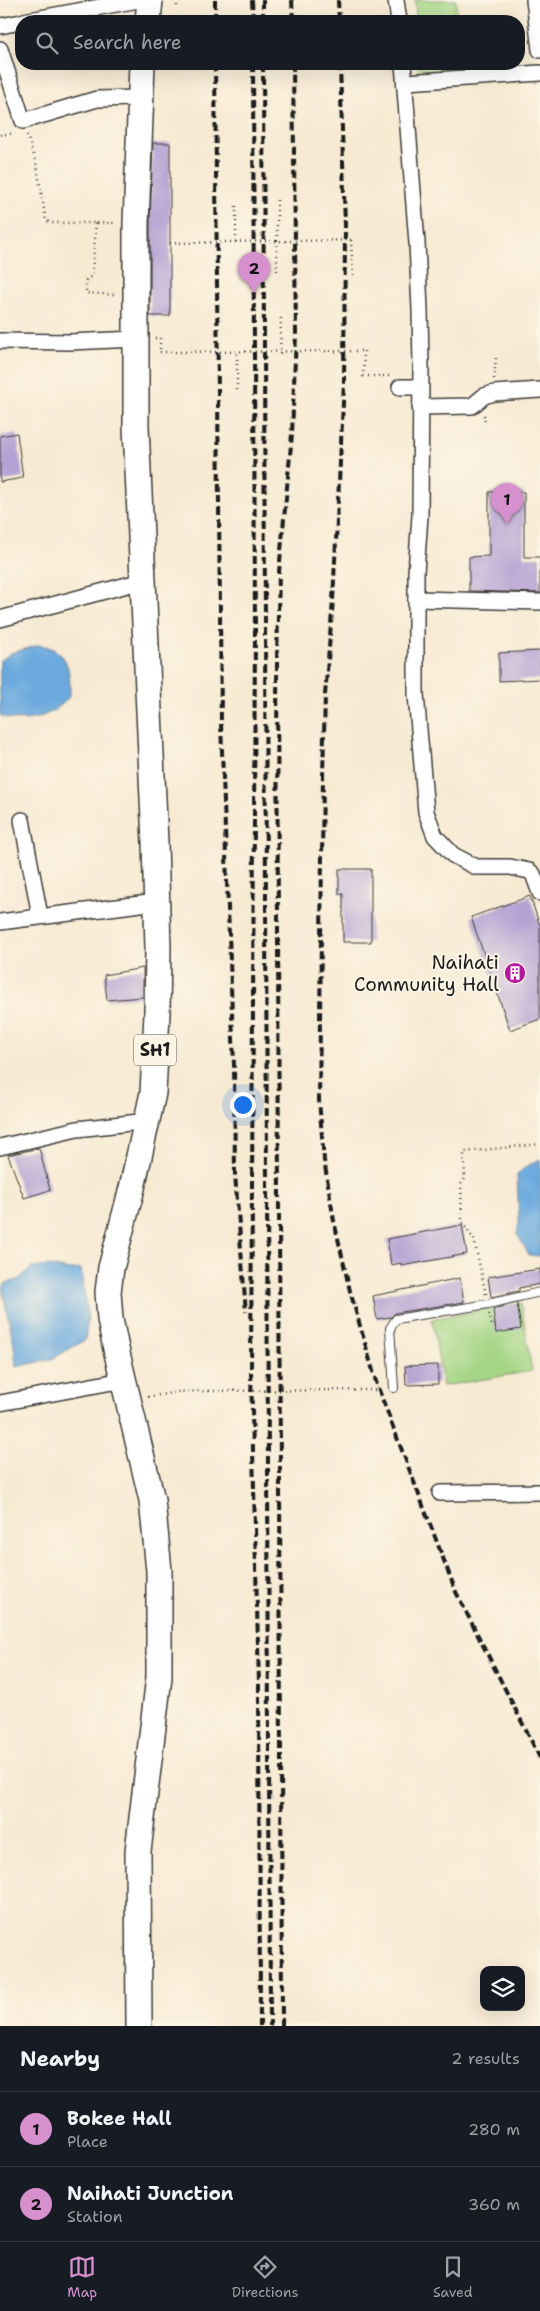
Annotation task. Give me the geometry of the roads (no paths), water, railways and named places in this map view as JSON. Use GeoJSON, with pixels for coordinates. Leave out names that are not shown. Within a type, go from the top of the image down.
{"type":"FeatureCollection","features":[{"type":"Feature","properties":{"kind":"main road"},"geometry":{"type":"LineString","coordinates":[[149,15],[150,0]]}},
{"type":"Feature","properties":{"kind":"main road","name":"SH1"},"geometry":{"type":"LineString","coordinates":[[139,2026],[138,1852],[159,1677],[159,1571],[152,1500],[110,1319],[108,1292],[111,1268],[148,1121],[153,1093],[157,1014],[158,948],[136,427],[148,338],[137,296],[136,224],[142,70]]}},
{"type":"Feature","properties":{"kind":"street"},"geometry":{"type":"LineString","coordinates":[[55,15],[138,0]]}},
{"type":"Feature","properties":{"kind":"street"},"geometry":{"type":"LineString","coordinates":[[396,0],[398,15]]}},
{"type":"Feature","properties":{"kind":"street"},"geometry":{"type":"LineString","coordinates":[[534,0],[540,50]]}},
{"type":"Feature","properties":{"kind":"street"},"geometry":{"type":"LineString","coordinates":[[0,26],[15,23]]}},
{"type":"Feature","properties":{"kind":"street"},"geometry":{"type":"LineString","coordinates":[[0,49],[23,121],[96,99],[114,97],[140,98]]}},
{"type":"Feature","properties":{"kind":"street"},"geometry":{"type":"LineString","coordinates":[[405,70],[417,243],[420,407],[416,694],[426,812],[435,836],[453,855],[476,867],[510,868],[536,872],[540,893]]}},
{"type":"Feature","properties":{"kind":"street"},"geometry":{"type":"LineString","coordinates":[[406,82],[540,73]]}},
{"type":"Feature","properties":{"kind":"street"},"geometry":{"type":"LineString","coordinates":[[0,341],[70,342],[148,338]]}},
{"type":"Feature","properties":{"kind":"street"},"geometry":{"type":"LineString","coordinates":[[400,387],[420,387]]}},
{"type":"Feature","properties":{"kind":"street"},"geometry":{"type":"LineString","coordinates":[[420,407],[472,406],[484,396],[494,393],[540,390]]}},
{"type":"Feature","properties":{"kind":"street"},"geometry":{"type":"LineString","coordinates":[[0,619],[142,581]]}},
{"type":"Feature","properties":{"kind":"street"},"geometry":{"type":"LineString","coordinates":[[416,599],[540,602]]}},
{"type":"Feature","properties":{"kind":"street"},"geometry":{"type":"LineString","coordinates":[[22,820],[40,916]]}},
{"type":"Feature","properties":{"kind":"street"},"geometry":{"type":"LineString","coordinates":[[0,922],[156,902]]}},
{"type":"Feature","properties":{"kind":"street"},"geometry":{"type":"LineString","coordinates":[[0,1146],[78,1129],[148,1121]]}},
{"type":"Feature","properties":{"kind":"street"},"geometry":{"type":"LineString","coordinates":[[0,1402],[126,1390]]}},
{"type":"Feature","properties":{"kind":"street"},"geometry":{"type":"LineString","coordinates":[[440,1493],[540,1492]]}},
{"type":"Feature","properties":{"kind":"lane"},"geometry":{"type":"LineString","coordinates":[[394,1388],[390,1328],[396,1319],[488,1304],[540,1292]]}},
{"type":"Feature","properties":{"kind":"water"},"geometry":{"type":"Polygon","coordinates":[[[39,645],[56,651],[66,662],[70,695],[56,709],[38,717],[19,720],[0,715],[0,661],[11,653],[39,645]]]}},
{"type":"Feature","properties":{"kind":"water"},"geometry":{"type":"Polygon","coordinates":[[[540,1159],[540,1256],[529,1255],[517,1234],[519,1223],[517,1175],[524,1168],[540,1159]]]}},
{"type":"Feature","properties":{"kind":"water"},"geometry":{"type":"Polygon","coordinates":[[[48,1266],[70,1270],[81,1269],[88,1321],[85,1340],[52,1359],[16,1367],[14,1345],[2,1288],[6,1283],[18,1280],[31,1268],[48,1266]]]}},
{"type":"Feature","properties":{"kind":"railway"},"geometry":{"type":"LineString","coordinates":[[215,0],[215,15]]}},
{"type":"Feature","properties":{"kind":"railway"},"geometry":{"type":"LineString","coordinates":[[252,0],[253,15]]}},
{"type":"Feature","properties":{"kind":"railway"},"geometry":{"type":"LineString","coordinates":[[263,0],[263,15]]}},
{"type":"Feature","properties":{"kind":"railway"},"geometry":{"type":"LineString","coordinates":[[292,0],[293,15]]}},
{"type":"Feature","properties":{"kind":"railway"},"geometry":{"type":"LineString","coordinates":[[338,0],[339,15]]}},
{"type":"Feature","properties":{"kind":"railway"},"geometry":{"type":"LineString","coordinates":[[215,70],[221,724],[234,1065],[235,1174],[246,1312]]}},
{"type":"Feature","properties":{"kind":"railway"},"geometry":{"type":"LineString","coordinates":[[253,70],[255,633],[251,1372],[259,1684],[260,2026]]}},
{"type":"Feature","properties":{"kind":"railway"},"geometry":{"type":"LineString","coordinates":[[263,70],[270,2026]]}},
{"type":"Feature","properties":{"kind":"railway"},"geometry":{"type":"LineString","coordinates":[[282,2026],[277,659],[279,572],[292,434],[296,334],[293,70]]}},
{"type":"Feature","properties":{"kind":"railway"},"geometry":{"type":"LineString","coordinates":[[340,70],[345,226],[344,383],[333,600],[325,695],[319,1100],[324,1160],[334,1221],[350,1291],[377,1385],[456,1592],[540,1758]]}},
{"type":"Feature","properties":{"kind":"place","name":"Naihati Junction"},"geometry":{"type":"Point","coordinates":[254,293]}},
{"type":"Feature","properties":{"kind":"place","name":"Bokee Hall"},"geometry":{"type":"Point","coordinates":[507,524]}},
{"type":"Feature","properties":{"kind":"place","name":"Naihati Community Hall"},"geometry":{"type":"Point","coordinates":[515,973]}}]}
